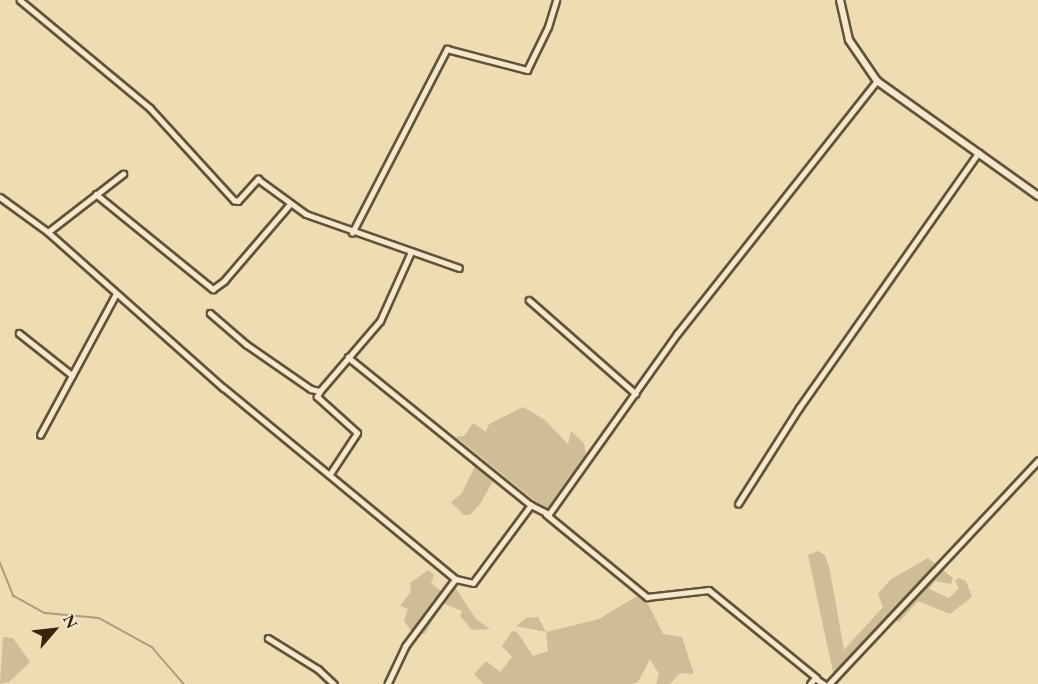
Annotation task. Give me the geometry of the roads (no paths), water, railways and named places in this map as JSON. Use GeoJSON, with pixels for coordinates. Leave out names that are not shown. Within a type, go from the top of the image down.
{"type":"FeatureCollection","features":[{"type":"Feature","properties":{"kind":"street"},"geometry":{"type":"LineString","coordinates":[[20,0],[150,108],[234,200],[238,201],[258,179],[290,204],[352,233],[459,268]]}},
{"type":"Feature","properties":{"kind":"street"},"geometry":{"type":"LineString","coordinates":[[352,233],[447,49],[527,70],[548,27],[555,0]]}},
{"type":"Feature","properties":{"kind":"street"},"geometry":{"type":"LineString","coordinates":[[840,0],[849,40],[877,81],[1038,196]]}},
{"type":"Feature","properties":{"kind":"street"},"geometry":{"type":"LineString","coordinates":[[546,514],[636,394],[677,334],[877,81]]}},
{"type":"Feature","properties":{"kind":"street"},"geometry":{"type":"LineString","coordinates":[[738,504],[799,408],[978,153]]}},
{"type":"Feature","properties":{"kind":"street"},"geometry":{"type":"LineString","coordinates":[[48,232],[123,174]]}},
{"type":"Feature","properties":{"kind":"street"},"geometry":{"type":"LineString","coordinates":[[96,195],[213,289],[224,281],[290,204]]}},
{"type":"Feature","properties":{"kind":"street"},"geometry":{"type":"LineString","coordinates":[[0,197],[48,232],[116,294],[456,579],[473,583],[531,505]]}},
{"type":"Feature","properties":{"kind":"street"},"geometry":{"type":"LineString","coordinates":[[330,474],[357,433],[317,397],[320,390],[380,321],[411,252]]}},
{"type":"Feature","properties":{"kind":"street"},"geometry":{"type":"LineString","coordinates":[[40,435],[116,294]]}},
{"type":"Feature","properties":{"kind":"street"},"geometry":{"type":"LineString","coordinates":[[529,300],[636,394]]}},
{"type":"Feature","properties":{"kind":"street"},"geometry":{"type":"LineString","coordinates":[[210,313],[246,345],[311,389],[320,390]]}},
{"type":"Feature","properties":{"kind":"street"},"geometry":{"type":"LineString","coordinates":[[19,333],[72,375]]}},
{"type":"Feature","properties":{"kind":"street"},"geometry":{"type":"LineString","coordinates":[[348,357],[647,597],[709,590],[824,684]]}},
{"type":"Feature","properties":{"kind":"street"},"geometry":{"type":"LineString","coordinates":[[829,684],[1038,461]]}},
{"type":"Feature","properties":{"kind":"street"},"geometry":{"type":"LineString","coordinates":[[388,684],[406,646],[456,579]]}},
{"type":"Feature","properties":{"kind":"street"},"geometry":{"type":"LineString","coordinates":[[268,638],[318,669],[334,684]]}},
{"type":"Feature","properties":{"kind":"street"},"geometry":{"type":"LineString","coordinates":[[810,684],[817,678]]}},
{"type":"Feature","properties":{"kind":"waterway"},"geometry":{"type":"LineString","coordinates":[[0,562],[14,596],[45,613],[99,618],[152,647],[184,684]]}}]}
